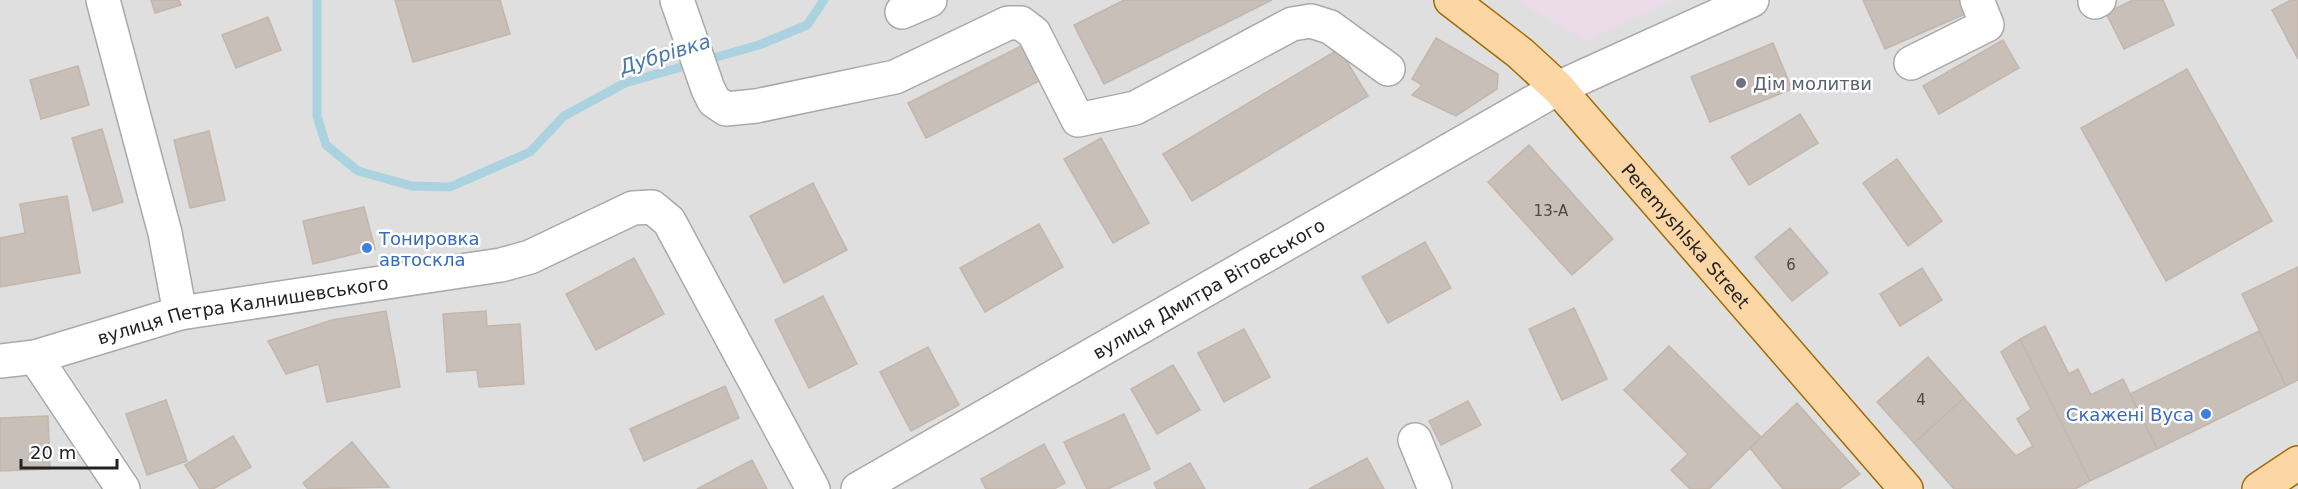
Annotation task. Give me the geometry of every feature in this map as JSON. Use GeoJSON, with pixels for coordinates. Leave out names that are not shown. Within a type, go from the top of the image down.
{"type":"FeatureCollection","features":[{"type":"Feature","properties":{"kind":"main road","name":"Peremyshlska Street"},"geometry":{"type":"LineString","coordinates":[[1450,0],[1520,53],[1558,88],[1906,489]]}},
{"type":"Feature","properties":{"kind":"main road"},"geometry":{"type":"LineString","coordinates":[[2266,487],[2298,463]]}},
{"type":"Feature","properties":{"kind":"street"},"geometry":{"type":"LineString","coordinates":[[103,0],[162,222],[180,313]]}},
{"type":"Feature","properties":{"kind":"street","name":"вулиця Дмитра Вітовського"},"geometry":{"type":"LineString","coordinates":[[858,489],[1558,88],[1752,0]]}},
{"type":"Feature","properties":{"kind":"street"},"geometry":{"type":"LineString","coordinates":[[1911,63],[1987,25],[1977,0]]}},
{"type":"Feature","properties":{"kind":"street"},"geometry":{"type":"LineString","coordinates":[[681,14],[708,89],[714,101],[726,110],[756,106],[895,77],[1008,22],[1021,22],[1034,33],[1078,120],[1135,108],[1292,24],[1311,21],[1330,27],[1388,69]]}},
{"type":"Feature","properties":{"kind":"street","name":"вулиця Петра Калнишевського"},"geometry":{"type":"LineString","coordinates":[[0,362],[35,357],[180,313],[501,265],[530,257],[633,208],[652,207],[669,221],[813,489]]}},
{"type":"Feature","properties":{"kind":"street"},"geometry":{"type":"LineString","coordinates":[[35,357],[123,489]]}},
{"type":"Feature","properties":{"kind":"street"},"geometry":{"type":"LineString","coordinates":[[1415,440],[1436,489]]}},
{"type":"Feature","properties":{"kind":"shaded area"},"geometry":{"type":"Polygon","coordinates":[[[0,0],[2298,0],[2298,489],[0,489],[0,0]]]}},
{"type":"Feature","properties":{"kind":"shaded area"},"geometry":{"type":"Polygon","coordinates":[[[1516,0],[1674,0],[1586,41],[1516,0]]]}},
{"type":"Feature","properties":{"kind":"building"},"geometry":{"type":"Polygon","coordinates":[[[151,0],[179,0],[181,5],[155,13],[151,0]]]}},
{"type":"Feature","properties":{"kind":"building"},"geometry":{"type":"Polygon","coordinates":[[[395,0],[500,0],[510,34],[413,62],[395,0]]]}},
{"type":"Feature","properties":{"kind":"building"},"geometry":{"type":"Polygon","coordinates":[[[1124,0],[1272,0],[1104,84],[1074,25],[1124,0]]]}},
{"type":"Feature","properties":{"kind":"building"},"geometry":{"type":"Polygon","coordinates":[[[1863,0],[1970,0],[1974,10],[1885,49],[1863,0]]]}},
{"type":"Feature","properties":{"kind":"building"},"geometry":{"type":"Polygon","coordinates":[[[2133,0],[2163,0],[2174,25],[2124,49],[2106,13],[2133,0]]]}},
{"type":"Feature","properties":{"kind":"building"},"geometry":{"type":"Polygon","coordinates":[[[2291,0],[2298,0],[2298,59],[2272,10],[2291,0]]]}},
{"type":"Feature","properties":{"kind":"building"},"geometry":{"type":"Polygon","coordinates":[[[268,17],[281,50],[236,68],[222,35],[268,17]]]}},
{"type":"Feature","properties":{"kind":"building"},"geometry":{"type":"Polygon","coordinates":[[[1436,38],[1498,74],[1497,89],[1456,116],[1412,95],[1422,85],[1412,79],[1436,38]]]}},
{"type":"Feature","properties":{"kind":"building"},"geometry":{"type":"Polygon","coordinates":[[[2003,40],[2019,68],[1939,114],[1923,86],[2003,40]]]}},
{"type":"Feature","properties":{"kind":"building"},"geometry":{"type":"Polygon","coordinates":[[[1029,42],[1047,77],[926,138],[908,103],[1029,42]]]}},
{"type":"Feature","properties":{"kind":"building","name":"Дім молитви"},"geometry":{"type":"Polygon","coordinates":[[[1773,43],[1792,89],[1710,122],[1691,77],[1773,43]]]}},
{"type":"Feature","properties":{"kind":"building"},"geometry":{"type":"Polygon","coordinates":[[[1339,49],[1368,96],[1192,201],[1163,154],[1339,49]]]}},
{"type":"Feature","properties":{"kind":"building"},"geometry":{"type":"Polygon","coordinates":[[[78,66],[89,105],[41,119],[30,80],[78,66]]]}},
{"type":"Feature","properties":{"kind":"building"},"geometry":{"type":"Polygon","coordinates":[[[2187,69],[2272,221],[2166,281],[2081,128],[2187,69]]]}},
{"type":"Feature","properties":{"kind":"building"},"geometry":{"type":"Polygon","coordinates":[[[1800,114],[1818,143],[1749,185],[1731,157],[1800,114]]]}},
{"type":"Feature","properties":{"kind":"building"},"geometry":{"type":"Polygon","coordinates":[[[102,129],[123,202],[93,211],[72,138],[102,129]]]}},
{"type":"Feature","properties":{"kind":"building"},"geometry":{"type":"Polygon","coordinates":[[[209,131],[225,200],[190,208],[174,140],[209,131]]]}},
{"type":"Feature","properties":{"kind":"building"},"geometry":{"type":"Polygon","coordinates":[[[1101,138],[1149,223],[1113,243],[1064,159],[1101,138]]]}},
{"type":"Feature","properties":{"kind":"building"},"geometry":{"type":"Polygon","coordinates":[[[1529,145],[1613,239],[1572,275],[1488,182],[1529,145]]]}},
{"type":"Feature","properties":{"kind":"building"},"geometry":{"type":"Polygon","coordinates":[[[1897,159],[1942,221],[1908,246],[1863,183],[1897,159]]]}},
{"type":"Feature","properties":{"kind":"building"},"geometry":{"type":"Polygon","coordinates":[[[813,183],[847,250],[784,283],[750,216],[813,183]]]}},
{"type":"Feature","properties":{"kind":"building"},"geometry":{"type":"Polygon","coordinates":[[[67,196],[80,273],[0,287],[0,238],[25,233],[20,204],[67,196]]]}},
{"type":"Feature","properties":{"kind":"building"},"geometry":{"type":"Polygon","coordinates":[[[364,207],[375,249],[313,264],[303,221],[364,207]]]}},
{"type":"Feature","properties":{"kind":"building"},"geometry":{"type":"Polygon","coordinates":[[[1039,224],[1063,267],[985,312],[960,268],[1039,224]]]}},
{"type":"Feature","properties":{"kind":"building"},"geometry":{"type":"Polygon","coordinates":[[[1790,228],[1828,273],[1792,301],[1755,257],[1790,228]]]}},
{"type":"Feature","properties":{"kind":"building"},"geometry":{"type":"Polygon","coordinates":[[[1425,242],[1451,288],[1388,323],[1362,277],[1425,242]]]}},
{"type":"Feature","properties":{"kind":"building"},"geometry":{"type":"Polygon","coordinates":[[[634,258],[664,314],[596,350],[566,294],[634,258]]]}},
{"type":"Feature","properties":{"kind":"building"},"geometry":{"type":"Polygon","coordinates":[[[2298,267],[2298,380],[2286,386],[2242,294],[2298,267]]]}},
{"type":"Feature","properties":{"kind":"building"},"geometry":{"type":"Polygon","coordinates":[[[1922,268],[1942,300],[1900,326],[1880,294],[1922,268]]]}},
{"type":"Feature","properties":{"kind":"building"},"geometry":{"type":"Polygon","coordinates":[[[823,296],[857,364],[809,388],[775,320],[823,296]]]}},
{"type":"Feature","properties":{"kind":"building"},"geometry":{"type":"Polygon","coordinates":[[[1574,308],[1607,379],[1562,400],[1529,329],[1574,308]]]}},
{"type":"Feature","properties":{"kind":"building"},"geometry":{"type":"Polygon","coordinates":[[[386,311],[400,387],[327,402],[319,364],[286,374],[268,341],[332,320],[386,311]]]}},
{"type":"Feature","properties":{"kind":"building"},"geometry":{"type":"Polygon","coordinates":[[[486,311],[487,326],[520,324],[524,384],[479,387],[477,370],[447,372],[443,314],[486,311]]]}},
{"type":"Feature","properties":{"kind":"building"},"geometry":{"type":"Polygon","coordinates":[[[2045,326],[2069,374],[2078,369],[2091,395],[2123,379],[2157,449],[2090,481],[2020,339],[2045,326]]]}},
{"type":"Feature","properties":{"kind":"building"},"geometry":{"type":"Polygon","coordinates":[[[1244,329],[1270,377],[1224,402],[1198,353],[1244,329]]]}},
{"type":"Feature","properties":{"kind":"building"},"geometry":{"type":"Polygon","coordinates":[[[2259,331],[2286,386],[2157,449],[2130,394],[2259,331]]]}},
{"type":"Feature","properties":{"kind":"building"},"geometry":{"type":"Polygon","coordinates":[[[2020,339],[2090,481],[2075,489],[1954,489],[1914,443],[1964,398],[2016,456],[2033,446],[2017,419],[2031,409],[2001,352],[2020,339]]]}},
{"type":"Feature","properties":{"kind":"building"},"geometry":{"type":"Polygon","coordinates":[[[1669,346],[1761,437],[1709,489],[1690,489],[1671,470],[1688,454],[1624,390],[1669,346]]]}},
{"type":"Feature","properties":{"kind":"building"},"geometry":{"type":"Polygon","coordinates":[[[928,347],[959,405],[911,431],[880,372],[928,347]]]}},
{"type":"Feature","properties":{"kind":"building"},"geometry":{"type":"Polygon","coordinates":[[[1928,357],[1964,398],[1914,443],[1877,402],[1928,357]]]}},
{"type":"Feature","properties":{"kind":"building"},"geometry":{"type":"Polygon","coordinates":[[[1173,365],[1200,410],[1157,434],[1131,389],[1173,365]]]}},
{"type":"Feature","properties":{"kind":"building"},"geometry":{"type":"Polygon","coordinates":[[[725,386],[739,418],[644,461],[630,429],[725,386]]]}},
{"type":"Feature","properties":{"kind":"building"},"geometry":{"type":"Polygon","coordinates":[[[166,400],[187,461],[147,475],[126,414],[166,400]]]}},
{"type":"Feature","properties":{"kind":"building"},"geometry":{"type":"Polygon","coordinates":[[[1468,401],[1481,425],[1441,445],[1429,421],[1468,401]]]}},
{"type":"Feature","properties":{"kind":"building"},"geometry":{"type":"Polygon","coordinates":[[[1797,403],[1860,474],[1839,489],[1783,489],[1750,448],[1797,403]]]}},
{"type":"Feature","properties":{"kind":"building"},"geometry":{"type":"Polygon","coordinates":[[[1124,414],[1150,469],[1108,489],[1087,489],[1064,442],[1124,414]]]}},
{"type":"Feature","properties":{"kind":"building"},"geometry":{"type":"Polygon","coordinates":[[[48,416],[50,469],[0,471],[0,418],[48,416]]]}},
{"type":"Feature","properties":{"kind":"building"},"geometry":{"type":"Polygon","coordinates":[[[233,436],[251,467],[213,489],[200,489],[185,465],[233,436]]]}},
{"type":"Feature","properties":{"kind":"building"},"geometry":{"type":"Polygon","coordinates":[[[352,442],[389,487],[308,489],[303,483],[352,442]]]}},
{"type":"Feature","properties":{"kind":"building"},"geometry":{"type":"Polygon","coordinates":[[[1044,444],[1065,483],[1054,489],[986,489],[981,479],[1044,444]]]}},
{"type":"Feature","properties":{"kind":"building"},"geometry":{"type":"Polygon","coordinates":[[[1367,458],[1384,489],[1309,489],[1367,458]]]}},
{"type":"Feature","properties":{"kind":"building"},"geometry":{"type":"Polygon","coordinates":[[[752,460],[767,489],[697,489],[752,460]]]}},
{"type":"Feature","properties":{"kind":"building"},"geometry":{"type":"Polygon","coordinates":[[[1190,463],[1205,489],[1157,489],[1154,483],[1190,463]]]}},
{"type":"Feature","properties":{"kind":"waterway","name":"Дубрівка"},"geometry":{"type":"LineString","coordinates":[[317,0],[317,116],[326,145],[358,171],[412,186],[450,187],[530,152],[564,116],[625,83],[759,45],[807,25],[824,0]]}},
{"type":"Feature","properties":{"kind":"place","name":"Дім молитви"},"geometry":{"type":"Point","coordinates":[1741,83]}},
{"type":"Feature","properties":{"kind":"place","name":"Тонировка автоскла"},"geometry":{"type":"Point","coordinates":[367,248]}},
{"type":"Feature","properties":{"kind":"place","name":"Скажені Вуса"},"geometry":{"type":"Point","coordinates":[2206,414]}}]}
